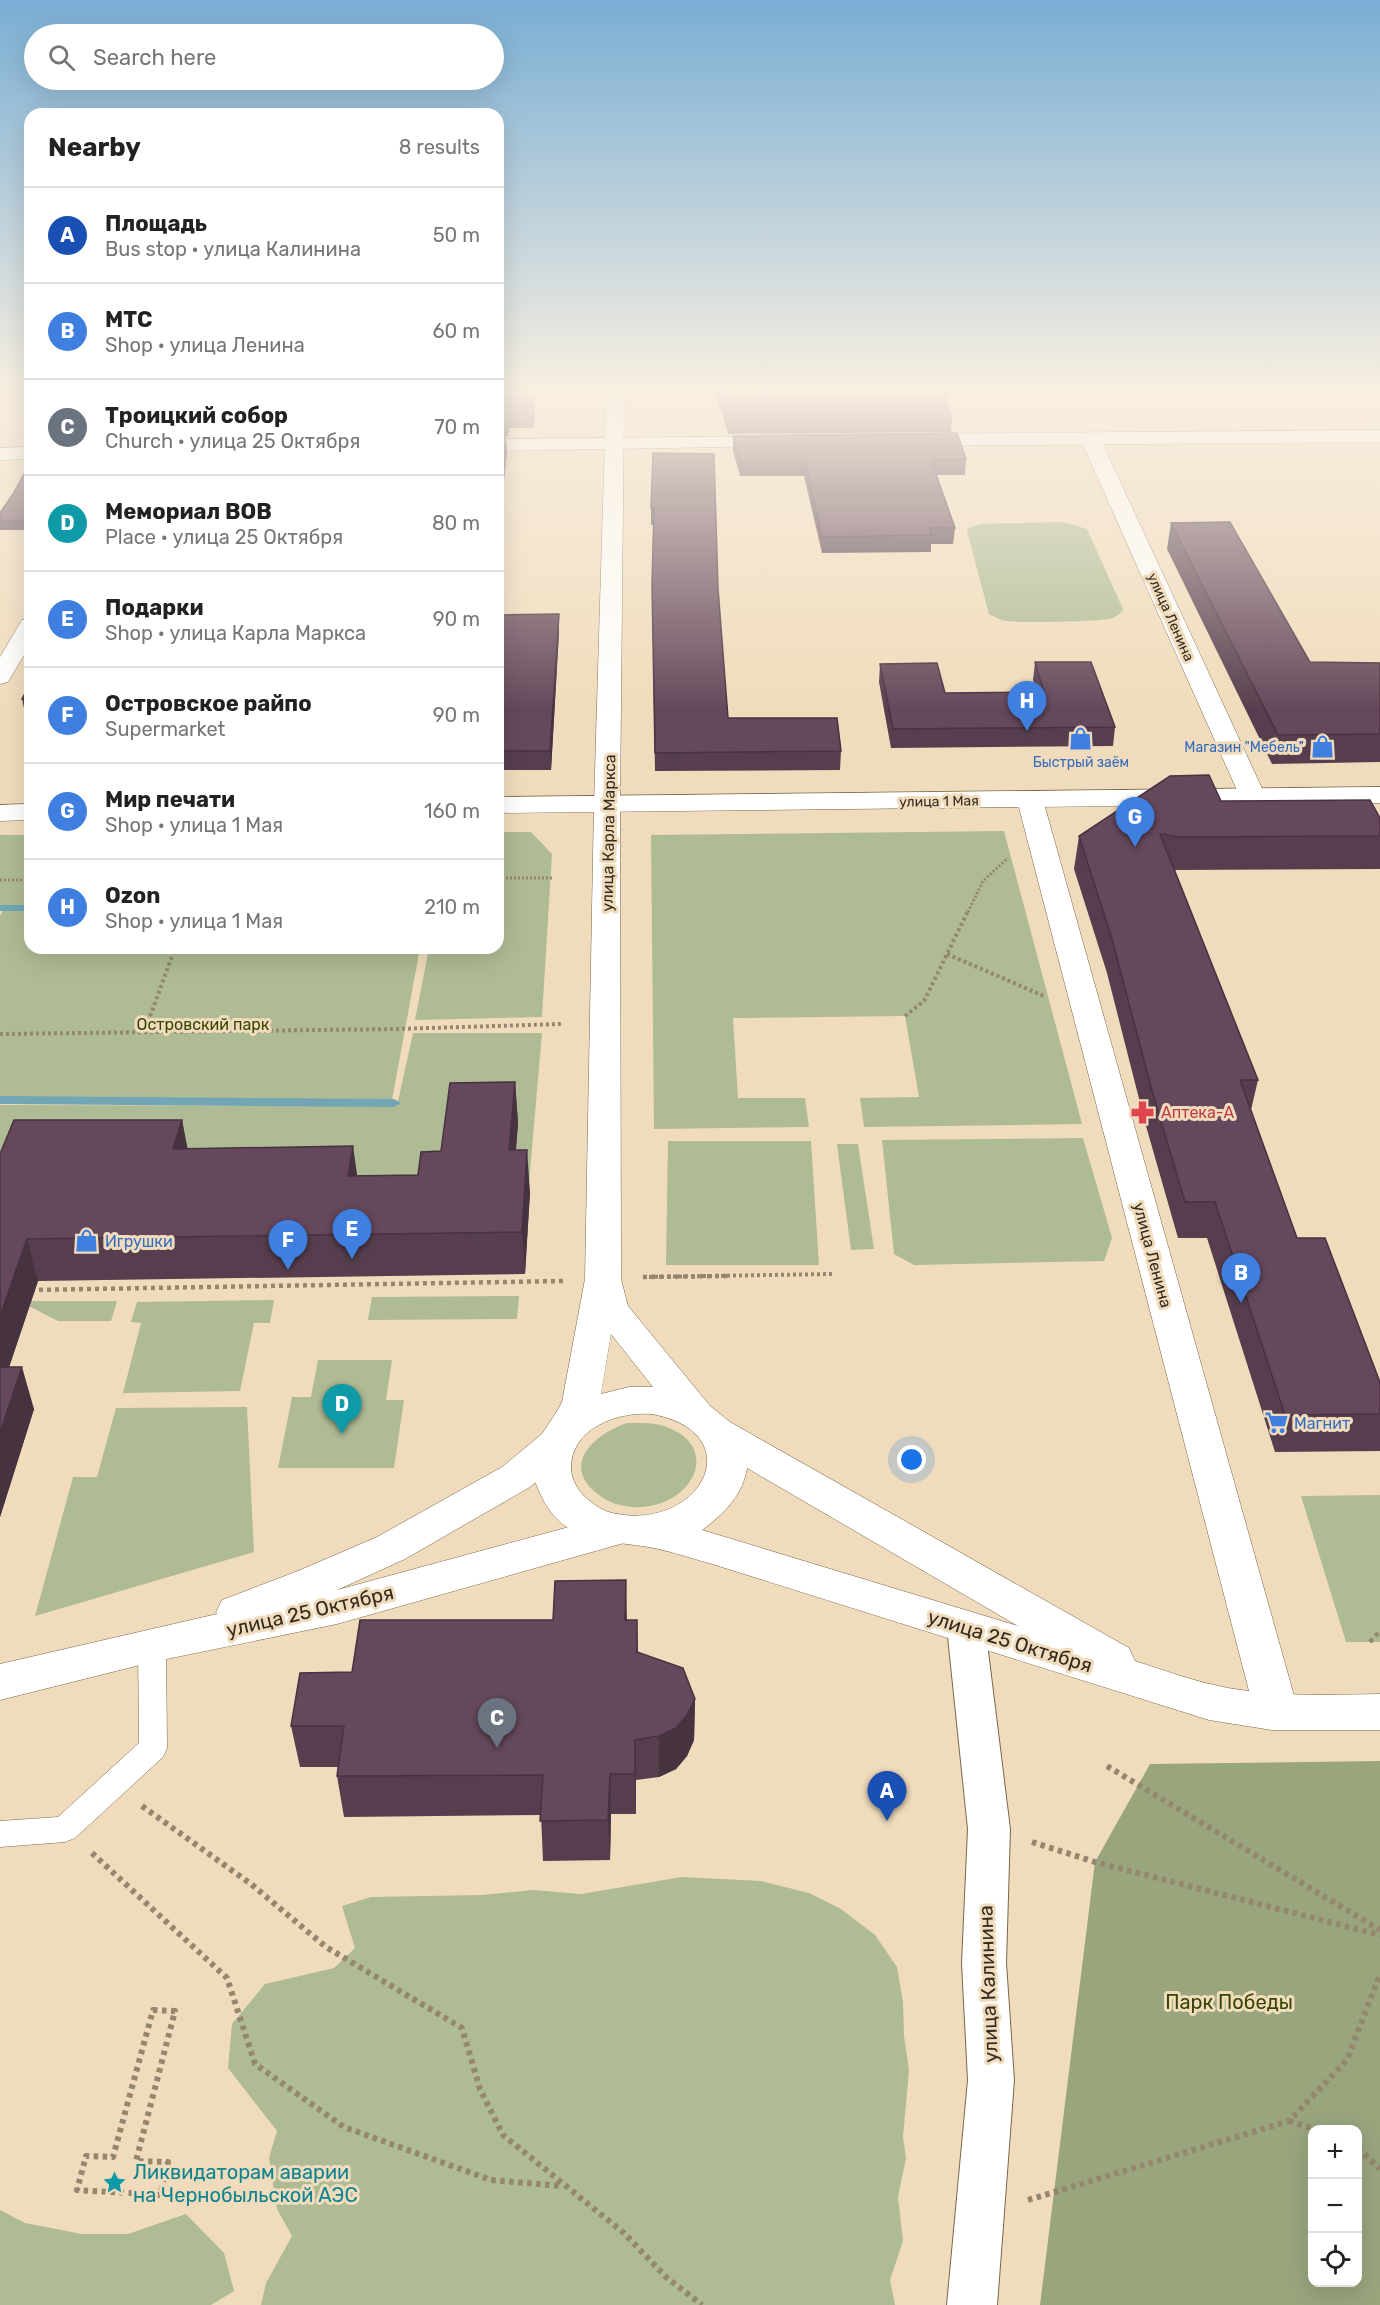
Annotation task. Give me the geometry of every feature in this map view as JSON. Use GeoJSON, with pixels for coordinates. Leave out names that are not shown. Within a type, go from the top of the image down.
{"type":"FeatureCollection","features":[{"type":"Feature","properties":{"kind":"main road","name":"улица Карла Маркса"},"geometry":{"type":"LineString","coordinates":[[603,1279],[614,495]]}},
{"type":"Feature","properties":{"kind":"main road","name":"улица Ленина"},"geometry":{"type":"LineString","coordinates":[[1116,495],[1253,797]]}},
{"type":"Feature","properties":{"kind":"main road"},"geometry":{"type":"LineString","coordinates":[[0,676],[24,635]]}},
{"type":"Feature","properties":{"kind":"main road","name":"улица 1 Мая"},"geometry":{"type":"LineString","coordinates":[[504,805],[1380,795]]}},
{"type":"Feature","properties":{"kind":"main road","name":"улица Ленина"},"geometry":{"type":"LineString","coordinates":[[1029,800],[1276,1710]]}},
{"type":"Feature","properties":{"kind":"main road"},"geometry":{"type":"LineString","coordinates":[[0,813],[24,812]]}},
{"type":"Feature","properties":{"kind":"main road"},"geometry":{"type":"LineString","coordinates":[[603,1279],[611,1309],[706,1424],[726,1452],[727,1474],[718,1494],[701,1513],[676,1526],[632,1531],[590,1522],[568,1507],[555,1487],[550,1466],[563,1435],[581,1402],[603,1279]]}},
{"type":"Feature","properties":{"kind":"main road"},"geometry":{"type":"LineString","coordinates":[[152,1645],[313,1583],[391,1548],[516,1478],[592,1411],[618,1403],[646,1400],[673,1405],[1171,1692]]}},
{"type":"Feature","properties":{"kind":"main road","name":"улица 25 Октября"},"geometry":{"type":"LineString","coordinates":[[0,1682],[152,1645],[337,1607],[632,1531],[710,1547],[1171,1692],[1226,1706],[1276,1710],[1380,1712]]}},
{"type":"Feature","properties":{"kind":"street","name":"улица Калинина"},"geometry":{"type":"LineString","coordinates":[[966,1627],[988,1828],[984,1963],[991,2080],[972,2305]]}},
{"type":"Feature","properties":{"kind":"lane"},"geometry":{"type":"LineString","coordinates":[[0,1834],[65,1828],[153,1748],[152,1645]]}},
{"type":"Feature","properties":{"kind":"path"},"geometry":{"type":"LineString","coordinates":[[905,1016],[924,1001],[983,881],[1010,856]]}},
{"type":"Feature","properties":{"kind":"path"},"geometry":{"type":"LineString","coordinates":[[504,878],[552,878]]}},
{"type":"Feature","properties":{"kind":"path"},"geometry":{"type":"LineString","coordinates":[[0,880],[24,880]]}},
{"type":"Feature","properties":{"kind":"path"},"geometry":{"type":"LineString","coordinates":[[144,1033],[173,954]]}},
{"type":"Feature","properties":{"kind":"path"},"geometry":{"type":"LineString","coordinates":[[947,954],[1048,998]]}},
{"type":"Feature","properties":{"kind":"path"},"geometry":{"type":"LineString","coordinates":[[0,1034],[562,1024]]}},
{"type":"Feature","properties":{"kind":"path"},"geometry":{"type":"LineString","coordinates":[[24,1290],[521,1283],[675,1275],[832,1274]]}},
{"type":"Feature","properties":{"kind":"path"},"geometry":{"type":"LineString","coordinates":[[1370,1642],[1380,1631]]}},
{"type":"Feature","properties":{"kind":"path"},"geometry":{"type":"LineString","coordinates":[[1107,1766],[1380,1930]]}},
{"type":"Feature","properties":{"kind":"path"},"geometry":{"type":"LineString","coordinates":[[113,1785],[251,1884],[326,1947],[462,2028],[480,2088],[503,2135],[624,2233],[666,2277],[702,2305]]}},
{"type":"Feature","properties":{"kind":"path"},"geometry":{"type":"LineString","coordinates":[[65,1828],[227,1978],[255,2064],[344,2127],[491,2181],[564,2186]]}},
{"type":"Feature","properties":{"kind":"path"},"geometry":{"type":"LineString","coordinates":[[988,1828],[1095,1862],[1380,1935]]}},
{"type":"Feature","properties":{"kind":"path"},"geometry":{"type":"LineString","coordinates":[[978,2215],[1289,2121],[1347,2060],[1380,1974]]}},
{"type":"Feature","properties":{"kind":"path"},"geometry":{"type":"LineString","coordinates":[[153,2010],[175,2011],[136,2161],[168,2162],[160,2195],[77,2190],[86,2156],[113,2157],[153,2010]]}},
{"type":"Feature","properties":{"kind":"path"},"geometry":{"type":"LineString","coordinates":[[1289,2121],[1308,2127]]}},
{"type":"Feature","properties":{"kind":"path"},"geometry":{"type":"LineString","coordinates":[[1362,2152],[1380,2169]]}},
{"type":"Feature","properties":{"kind":"green space"},"geometry":{"type":"Polygon","coordinates":[[[1063,522],[1087,529],[1123,609],[1121,612],[1115,617],[1105,619],[1061,622],[1006,621],[989,614],[968,528],[981,524],[1063,522]]]}},
{"type":"Feature","properties":{"kind":"green space"},"geometry":{"type":"Polygon","coordinates":[[[1004,831],[1082,1124],[864,1127],[860,1098],[919,1097],[905,1016],[733,1018],[738,1098],[805,1098],[809,1127],[654,1129],[651,835],[1004,831]]]}},
{"type":"Feature","properties":{"kind":"green space"},"geometry":{"type":"Polygon","coordinates":[[[504,832],[531,832],[552,854],[542,1017],[415,1020],[428,954],[504,954],[504,832]]]}},
{"type":"Feature","properties":{"kind":"green space"},"geometry":{"type":"Polygon","coordinates":[[[0,835],[24,835],[24,905],[0,905],[0,835]]]}},
{"type":"Feature","properties":{"kind":"green space","name":"Островский парк"},"geometry":{"type":"Polygon","coordinates":[[[3,910],[24,910],[24,954],[419,954],[392,1100],[0,1100],[0,916],[3,910]]]}},
{"type":"Feature","properties":{"kind":"green space"},"geometry":{"type":"Polygon","coordinates":[[[413,1033],[542,1033],[529,1183],[274,1183],[0,1157],[0,1105],[397,1106],[413,1033]]]}},
{"type":"Feature","properties":{"kind":"green space"},"geometry":{"type":"Polygon","coordinates":[[[1083,1138],[1112,1238],[1104,1261],[914,1265],[894,1254],[882,1140],[1083,1138]]]}},
{"type":"Feature","properties":{"kind":"green space"},"geometry":{"type":"Polygon","coordinates":[[[668,1141],[811,1141],[819,1265],[666,1265],[668,1141]]]}},
{"type":"Feature","properties":{"kind":"green space"},"geometry":{"type":"Polygon","coordinates":[[[837,1144],[858,1144],[874,1249],[851,1250],[837,1144]]]}},
{"type":"Feature","properties":{"kind":"green space"},"geometry":{"type":"Polygon","coordinates":[[[519,1296],[517,1319],[368,1320],[372,1297],[519,1296]]]}},
{"type":"Feature","properties":{"kind":"green space"},"geometry":{"type":"Polygon","coordinates":[[[274,1300],[270,1323],[254,1323],[240,1391],[123,1393],[141,1323],[131,1322],[137,1302],[274,1300]]]}},
{"type":"Feature","properties":{"kind":"green space"},"geometry":{"type":"Polygon","coordinates":[[[19,1301],[117,1301],[111,1321],[58,1321],[19,1301]]]}},
{"type":"Feature","properties":{"kind":"green space"},"geometry":{"type":"Polygon","coordinates":[[[318,1360],[392,1360],[386,1400],[404,1400],[394,1468],[278,1468],[292,1397],[311,1397],[318,1360]]]}},
{"type":"Feature","properties":{"kind":"green space"},"geometry":{"type":"Polygon","coordinates":[[[247,1407],[254,1552],[35,1616],[73,1477],[97,1477],[116,1408],[247,1407]]]}},
{"type":"Feature","properties":{"kind":"green space"},"geometry":{"type":"Polygon","coordinates":[[[627,1423],[650,1423],[664,1426],[683,1436],[693,1448],[696,1462],[693,1476],[684,1489],[671,1499],[653,1506],[624,1506],[603,1498],[587,1484],[582,1473],[582,1462],[586,1452],[603,1435],[627,1423]]]}},
{"type":"Feature","properties":{"kind":"green space"},"geometry":{"type":"Polygon","coordinates":[[[1380,1495],[1380,1642],[1346,1642],[1301,1496],[1380,1495]]]}},
{"type":"Feature","properties":{"kind":"green space","name":"Парк Победы"},"geometry":{"type":"Polygon","coordinates":[[[1380,1761],[1380,2305],[1040,2305],[1095,1862],[1150,1764],[1380,1761]]]}},
{"type":"Feature","properties":{"kind":"green space"},"geometry":{"type":"Polygon","coordinates":[[[682,1877],[761,1881],[809,1893],[841,1909],[875,1935],[897,1967],[903,2002],[904,2036],[909,2070],[903,2137],[906,2158],[898,2197],[903,2241],[890,2280],[895,2305],[261,2305],[266,2283],[292,2236],[277,2209],[269,2158],[277,2131],[228,2068],[232,2024],[265,1984],[334,1968],[355,1948],[342,1906],[371,1897],[482,1895],[533,1890],[581,1894],[682,1877]]]}},
{"type":"Feature","properties":{"kind":"green space"},"geometry":{"type":"Polygon","coordinates":[[[0,2210],[25,2223],[82,2234],[128,2234],[186,2214],[224,2253],[234,2291],[211,2305],[0,2305],[0,2210]]]}},
{"type":"Feature","properties":{"kind":"building"},"geometry":{"type":"Polygon","coordinates":[[[13,495],[24,495],[24,521],[0,521],[0,513],[13,495]]]}},
{"type":"Feature","properties":{"kind":"building"},"geometry":{"type":"Polygon","coordinates":[[[651,495],[715,495],[718,588],[728,718],[837,718],[841,751],[655,753],[652,585],[654,508],[651,508],[651,495]]]}},
{"type":"Feature","properties":{"kind":"building"},"geometry":{"type":"Polygon","coordinates":[[[813,495],[943,495],[955,528],[930,528],[932,535],[822,537],[813,495]]]}},
{"type":"Feature","properties":{"kind":"building"},"geometry":{"type":"Polygon","coordinates":[[[1230,522],[1310,662],[1380,663],[1380,734],[1278,735],[1171,523],[1230,522]]]}},
{"type":"Feature","properties":{"kind":"building"},"geometry":{"type":"Polygon","coordinates":[[[559,614],[550,751],[504,751],[504,615],[559,614]]]}},
{"type":"Feature","properties":{"kind":"building"},"geometry":{"type":"Polygon","coordinates":[[[1035,662],[1091,662],[1115,727],[893,729],[880,664],[937,663],[945,693],[1044,692],[1035,662]]]}},
{"type":"Feature","properties":{"kind":"building"},"geometry":{"type":"Polygon","coordinates":[[[1209,775],[1221,801],[1370,800],[1380,818],[1380,836],[1179,837],[1160,834],[1258,1080],[1240,1080],[1297,1238],[1325,1238],[1380,1382],[1380,1414],[1285,1415],[1215,1202],[1185,1202],[1152,1091],[1112,939],[1079,836],[1170,776],[1209,775]]]}},
{"type":"Feature","properties":{"kind":"building"},"geometry":{"type":"Polygon","coordinates":[[[515,1082],[509,1150],[527,1150],[522,1232],[27,1239],[0,1316],[0,1154],[14,1120],[182,1120],[173,1149],[353,1146],[348,1176],[418,1175],[421,1152],[441,1151],[450,1083],[515,1082]]]}},
{"type":"Feature","properties":{"kind":"building"},"geometry":{"type":"Polygon","coordinates":[[[0,1367],[22,1367],[0,1433],[0,1367]]]}},
{"type":"Feature","properties":{"kind":"building"},"geometry":{"type":"Polygon","coordinates":[[[626,1580],[625,1620],[637,1620],[637,1652],[683,1668],[695,1699],[687,1715],[676,1728],[659,1736],[635,1740],[635,1774],[610,1774],[608,1820],[540,1821],[543,1775],[337,1776],[344,1726],[291,1726],[300,1673],[352,1672],[360,1620],[553,1620],[555,1581],[626,1580]]]}},
{"type":"Feature","properties":{"kind":"waterway"},"geometry":{"type":"LineString","coordinates":[[0,908],[24,908]]}},
{"type":"Feature","properties":{"kind":"waterway"},"geometry":{"type":"LineString","coordinates":[[0,1100],[394,1103]]}},
{"type":"Feature","properties":{"kind":"place","name":"Ozon"},"geometry":{"type":"Point","coordinates":[1027,731]}},
{"type":"Feature","properties":{"kind":"place","name":"Быстрый заём"},"geometry":{"type":"Point","coordinates":[1081,738]}},
{"type":"Feature","properties":{"kind":"place","name":"Магазин \"Мебель\""},"geometry":{"type":"Point","coordinates":[1322,747]}},
{"type":"Feature","properties":{"kind":"place","name":"Мир печати"},"geometry":{"type":"Point","coordinates":[1135,847]}},
{"type":"Feature","properties":{"kind":"place","name":"Аптека-А"},"geometry":{"type":"Point","coordinates":[1143,1112]}},
{"type":"Feature","properties":{"kind":"place","name":"Игрушки"},"geometry":{"type":"Point","coordinates":[87,1241]}},
{"type":"Feature","properties":{"kind":"place","name":"Подарки"},"geometry":{"type":"Point","coordinates":[352,1259]}},
{"type":"Feature","properties":{"kind":"place","name":"Островское райпо"},"geometry":{"type":"Point","coordinates":[288,1270]}},
{"type":"Feature","properties":{"kind":"place","name":"МТС"},"geometry":{"type":"Point","coordinates":[1241,1303]}},
{"type":"Feature","properties":{"kind":"place","name":"Магнит"},"geometry":{"type":"Point","coordinates":[1276,1423]}},
{"type":"Feature","properties":{"kind":"place","name":"Мемориал ВОВ"},"geometry":{"type":"Point","coordinates":[342,1434]}},
{"type":"Feature","properties":{"kind":"place","name":"Троицкий собор"},"geometry":{"type":"Point","coordinates":[497,1748]}},
{"type":"Feature","properties":{"kind":"place","name":"Площадь"},"geometry":{"type":"Point","coordinates":[887,1821]}},
{"type":"Feature","properties":{"kind":"place","name":"Ликвидаторам аварии на Чернобыльской АЭС"},"geometry":{"type":"Point","coordinates":[115,2183]}}]}
